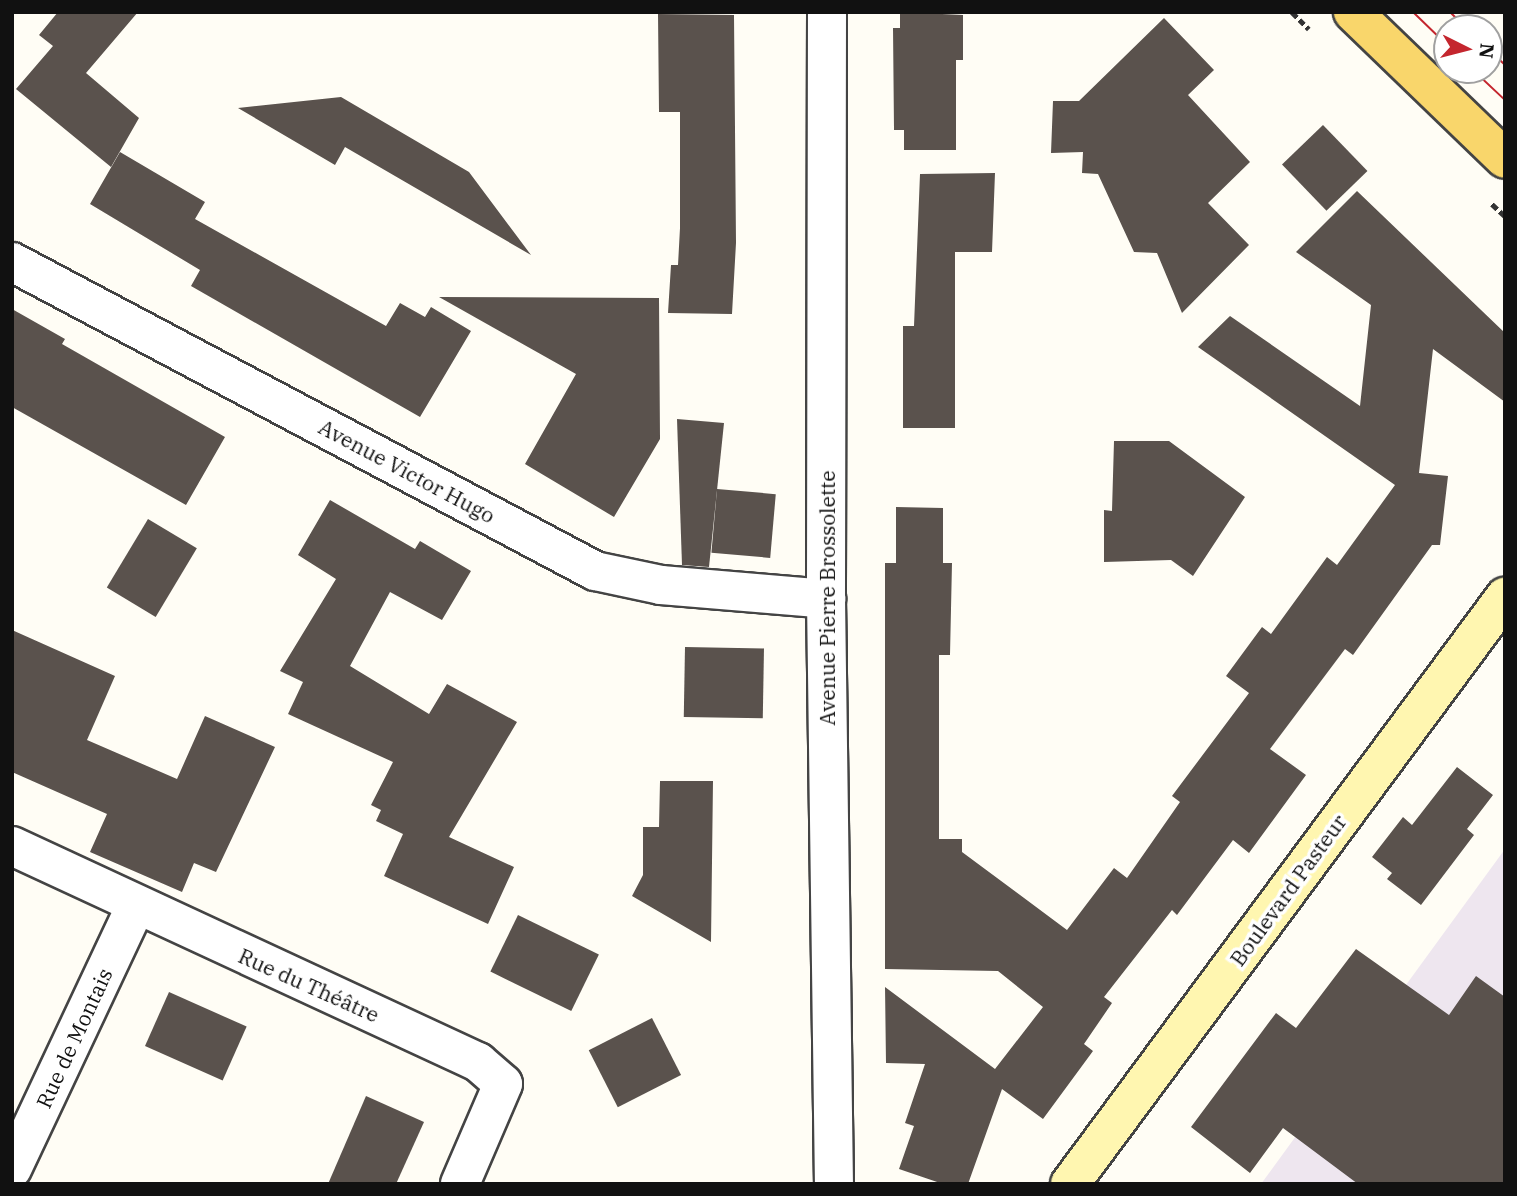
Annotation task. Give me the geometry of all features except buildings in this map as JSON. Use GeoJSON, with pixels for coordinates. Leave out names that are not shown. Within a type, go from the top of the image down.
{"type":"FeatureCollection","features":[{"type":"Feature","properties":{"kind":"main road"},"geometry":{"type":"LineString","coordinates":[[1353,12],[1505,159]]}},
{"type":"Feature","properties":{"kind":"main road","name":"Boulevard Pasteur"},"geometry":{"type":"LineString","coordinates":[[1070,1184],[1505,597]]}},
{"type":"Feature","properties":{"kind":"street","name":"Avenue Pierre Brossolette"},"geometry":{"type":"LineString","coordinates":[[827,12],[826,599],[834,1184]]}},
{"type":"Feature","properties":{"kind":"street","name":"Avenue Victor Hugo"},"geometry":{"type":"LineString","coordinates":[[12,262],[595,571],[661,585],[826,599]]}},
{"type":"Feature","properties":{"kind":"street","name":"Rue du Théâtre"},"geometry":{"type":"LineString","coordinates":[[12,846],[136,906],[478,1062],[503,1084],[460,1184]]}},
{"type":"Feature","properties":{"kind":"street","name":"Rue de Montais"},"geometry":{"type":"LineString","coordinates":[[12,1169],[136,906]]}},
{"type":"Feature","properties":{"kind":"shaded area"},"geometry":{"type":"Polygon","coordinates":[[[1505,849],[1505,1184],[1261,1184],[1505,849]]]}},
{"type":"Feature","properties":{"kind":"tram line"},"geometry":{"type":"LineString","coordinates":[[1413,12],[1433,31]]}},
{"type":"Feature","properties":{"kind":"tram line"},"geometry":{"type":"LineString","coordinates":[[1488,84],[1505,100]]}}]}
